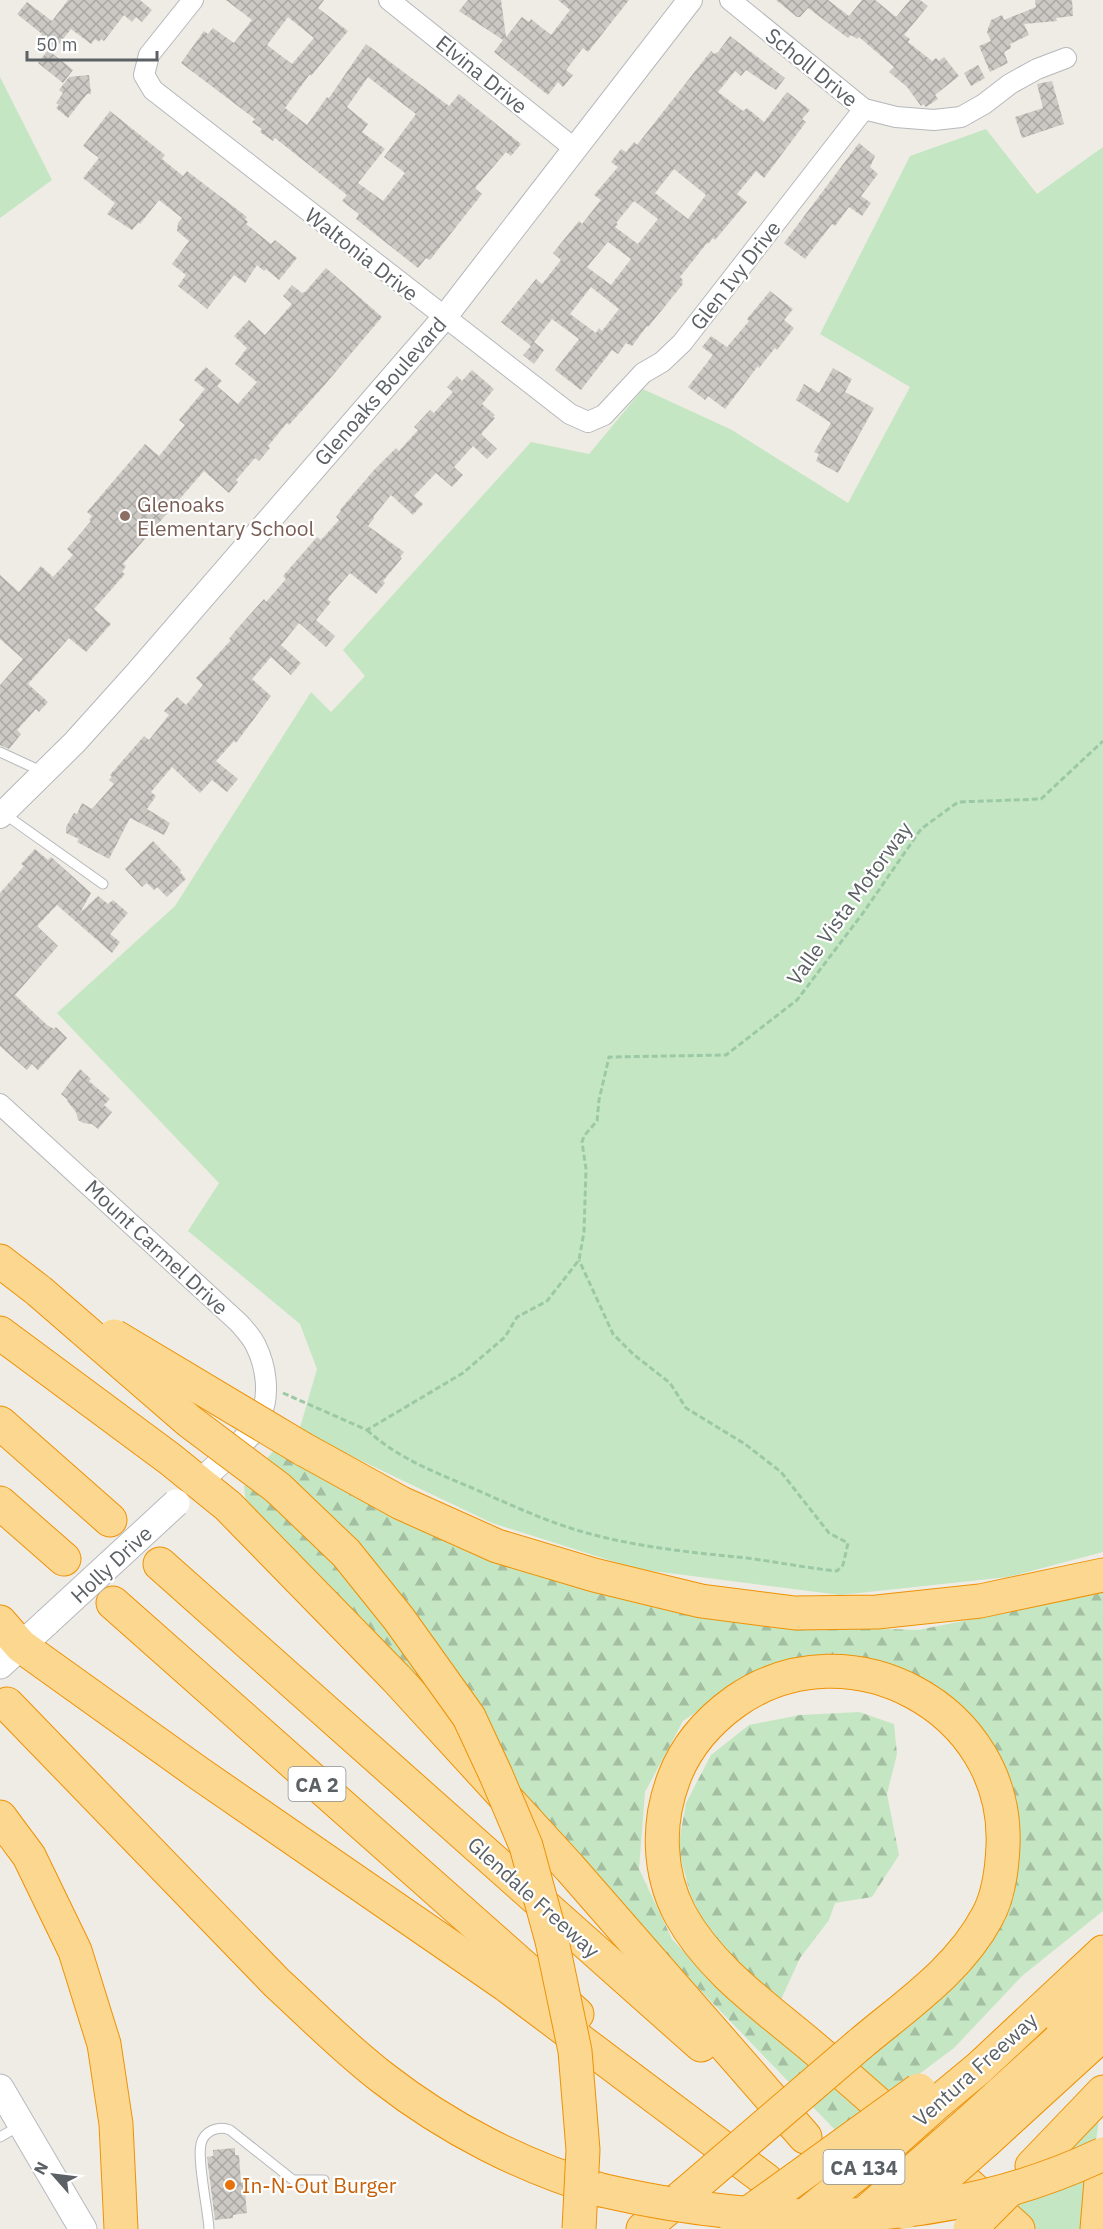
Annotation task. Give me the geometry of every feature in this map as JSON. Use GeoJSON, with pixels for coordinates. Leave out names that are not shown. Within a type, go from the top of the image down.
{"type":"FeatureCollection","features":[{"type":"Feature","properties":{"kind":"highway"},"geometry":{"type":"LineString","coordinates":[[0,1261],[39,1291],[189,1421],[278,1488],[346,1553],[399,1619],[469,1718],[526,1846],[552,1941],[575,2051],[583,2150],[579,2229]]}},
{"type":"Feature","properties":{"kind":"highway"},"geometry":{"type":"LineString","coordinates":[[39,1291],[303,1449],[401,1503],[497,1546],[594,1575],[701,1601],[795,1613],[877,1612],[980,1600],[1103,1575]]}},
{"type":"Feature","properties":{"kind":"highway"},"geometry":{"type":"LineString","coordinates":[[0,1333],[228,1506],[396,1678],[570,1868],[805,2137]]}},
{"type":"Feature","properties":{"kind":"highway"},"geometry":{"type":"LineString","coordinates":[[0,1423],[110,1520]]}},
{"type":"Feature","properties":{"kind":"highway"},"geometry":{"type":"LineString","coordinates":[[0,1503],[64,1559]]}},
{"type":"Feature","properties":{"kind":"highway","name":"Glendale Freeway"},"geometry":{"type":"LineString","coordinates":[[160,1564],[909,2229]]}},
{"type":"Feature","properties":{"kind":"highway","name":"CA 2"},"geometry":{"type":"LineString","coordinates":[[113,1603],[824,2229]]}},
{"type":"Feature","properties":{"kind":"highway"},"geometry":{"type":"LineString","coordinates":[[0,1622],[11,1655],[197,1772],[506,1985],[766,2180]]}},
{"type":"Feature","properties":{"kind":"highway"},"geometry":{"type":"LineString","coordinates":[[643,2229],[684,2195],[860,2044],[948,1968],[971,1944],[989,1914],[1002,1870],[1004,1833],[992,1775],[974,1745],[946,1715],[917,1692],[861,1674],[832,1671],[801,1672],[768,1683],[720,1713],[697,1737],[679,1764],[667,1798],[662,1831],[663,1857],[669,1890],[681,1916],[705,1951],[739,1984],[878,2102],[1018,2229]]}},
{"type":"Feature","properties":{"kind":"highway"},"geometry":{"type":"LineString","coordinates":[[7,1704],[278,1983],[324,2027],[382,2078],[451,2124],[490,2145],[536,2167],[602,2190],[657,2204],[726,2216],[788,2220],[860,2218],[909,2213],[994,2194],[1056,2174],[1103,2155],[1097,2229]]}},
{"type":"Feature","properties":{"kind":"highway"},"geometry":{"type":"LineString","coordinates":[[0,1817],[29,1856],[75,1951],[104,2044],[116,2124],[121,2229]]}},
{"type":"Feature","properties":{"kind":"highway","name":"Ventura Freeway"},"geometry":{"type":"LineString","coordinates":[[886,2229],[979,2068],[1103,1952]]}},
{"type":"Feature","properties":{"kind":"highway"},"geometry":{"type":"LineString","coordinates":[[824,2229],[1103,1984]]}},
{"type":"Feature","properties":{"kind":"highway"},"geometry":{"type":"LineString","coordinates":[[847,2229],[953,2115],[1103,2000]]}},
{"type":"Feature","properties":{"kind":"highway","name":"Ventura Freeway"},"geometry":{"type":"LineString","coordinates":[[788,2229],[864,2168],[953,2115],[1103,2034]]}},
{"type":"Feature","properties":{"kind":"highway"},"geometry":{"type":"LineString","coordinates":[[970,2229],[1103,2092]]}},
{"type":"Feature","properties":{"kind":"highway"},"geometry":{"type":"LineString","coordinates":[[728,2228],[953,2115]]}},
{"type":"Feature","properties":{"kind":"main road","name":"Holly Drive"},"geometry":{"type":"LineString","coordinates":[[11,1655],[199,1482]]}},
{"type":"Feature","properties":{"kind":"main road"},"geometry":{"type":"LineString","coordinates":[[0,2088],[11,2131],[83,2229]]}},
{"type":"Feature","properties":{"kind":"street","name":"Waltonia Drive"},"geometry":{"type":"LineString","coordinates":[[193,0],[149,55],[144,75],[153,90],[444,318],[570,414],[588,422]]}},
{"type":"Feature","properties":{"kind":"street","name":"Elvina Drive"},"geometry":{"type":"LineString","coordinates":[[389,0],[574,149]]}},
{"type":"Feature","properties":{"kind":"street","name":"Glenoaks Boulevard"},"geometry":{"type":"LineString","coordinates":[[2,815],[75,742],[140,670],[444,318],[690,0]]}},
{"type":"Feature","properties":{"kind":"street","name":"Scholl Drive"},"geometry":{"type":"LineString","coordinates":[[730,0],[864,109],[896,117],[934,120],[961,117],[984,104],[1010,84],[1066,58]]}},
{"type":"Feature","properties":{"kind":"street","name":"Glen Ivy Drive"},"geometry":{"type":"LineString","coordinates":[[588,422],[604,415],[643,373],[662,362],[682,343],[864,109]]}},
{"type":"Feature","properties":{"kind":"street","name":"Mount Carmel Drive"},"geometry":{"type":"LineString","coordinates":[[0,1104],[239,1323],[255,1343],[263,1363],[266,1403],[250,1431]]}},
{"type":"Feature","properties":{"kind":"lane"},"geometry":{"type":"LineString","coordinates":[[0,752],[45,773]]}},
{"type":"Feature","properties":{"kind":"lane"},"geometry":{"type":"LineString","coordinates":[[2,815],[103,884]]}},
{"type":"Feature","properties":{"kind":"lane"},"geometry":{"type":"LineString","coordinates":[[209,2229],[200,2148],[205,2135],[219,2128],[230,2130],[293,2180],[324,2180]]}},
{"type":"Feature","properties":{"kind":"path","name":"Valle Vista Motorway"},"geometry":{"type":"LineString","coordinates":[[579,1260],[584,1232],[586,1169],[582,1142],[584,1136],[597,1121],[599,1100],[609,1058],[726,1055],[797,1000],[863,913],[921,829],[958,802],[1041,799],[1103,741]]}},
{"type":"Feature","properties":{"kind":"path"},"geometry":{"type":"LineString","coordinates":[[265,1386],[367,1430],[382,1445],[407,1458],[491,1496],[568,1527],[631,1543],[688,1553],[749,1559],[801,1568],[837,1571],[843,1566],[848,1543],[829,1533],[781,1472],[745,1444],[686,1408],[670,1383],[633,1354],[613,1334],[579,1260],[547,1301],[517,1317],[505,1337],[463,1373],[367,1430]]}},
{"type":"Feature","properties":{"kind":"green space"},"geometry":{"type":"Polygon","coordinates":[[[0,77],[52,180],[0,218],[0,77]]]}},
{"type":"Feature","properties":{"kind":"green space"},"geometry":{"type":"Polygon","coordinates":[[[986,129],[1037,194],[1103,147],[1103,1552],[1008,1577],[840,1595],[637,1569],[492,1523],[299,1431],[317,1369],[300,1324],[188,1231],[219,1183],[57,1013],[175,906],[311,692],[331,712],[365,676],[343,650],[531,442],[589,454],[643,389],[732,430],[848,503],[910,387],[820,334],[910,156],[986,129]]]}},
{"type":"Feature","properties":{"kind":"green space"},"geometry":{"type":"Polygon","coordinates":[[[275,1449],[386,1509],[780,1625],[918,1630],[1103,1593],[1103,1911],[1022,1976],[954,2048],[883,2101],[846,2069],[989,1936],[991,1755],[869,1660],[804,1658],[754,1672],[683,1721],[645,1792],[639,1869],[672,1939],[706,1975],[863,2114],[838,2133],[542,1826],[246,1505],[244,1486],[275,1449]]]}},
{"type":"Feature","properties":{"kind":"green space"},"geometry":{"type":"Polygon","coordinates":[[[859,1712],[894,1724],[897,1754],[887,1794],[899,1855],[872,1897],[835,1903],[829,1920],[800,1958],[779,2004],[712,1942],[690,1893],[678,1848],[686,1803],[711,1755],[749,1725],[800,1715],[859,1712]]]}},
{"type":"Feature","properties":{"kind":"green space"},"geometry":{"type":"Polygon","coordinates":[[[1100,2111],[1090,2187],[1090,2229],[1029,2229],[1006,2208],[1100,2111]]]}},
{"type":"Feature","properties":{"kind":"building"},"geometry":{"type":"Polygon","coordinates":[[[68,0],[140,0],[152,10],[142,22],[136,17],[132,22],[124,15],[104,41],[101,39],[99,42],[95,39],[91,44],[71,29],[52,53],[37,41],[42,34],[17,14],[27,2],[52,21],[68,0]]]}},
{"type":"Feature","properties":{"kind":"building"},"geometry":{"type":"Polygon","coordinates":[[[226,0],[324,0],[318,8],[348,31],[311,76],[310,74],[285,108],[307,125],[327,97],[329,98],[366,44],[449,106],[459,94],[521,144],[511,156],[506,152],[475,188],[482,194],[430,260],[426,258],[418,268],[356,219],[359,214],[342,201],[347,195],[275,138],[273,141],[260,132],[262,129],[252,122],[255,119],[181,63],[204,31],[208,34],[213,28],[234,43],[252,20],[226,0]],[[288,17],[267,45],[292,64],[314,38],[288,17]],[[368,77],[347,107],[368,124],[362,132],[385,149],[358,183],[383,201],[405,173],[384,157],[416,114],[368,77]]]}},
{"type":"Feature","properties":{"kind":"building"},"geometry":{"type":"Polygon","coordinates":[[[468,0],[501,0],[506,37],[522,17],[529,22],[531,19],[551,35],[570,10],[558,0],[629,0],[588,52],[583,48],[566,70],[573,75],[563,87],[558,82],[548,95],[494,52],[503,40],[459,11],[468,0]]]}},
{"type":"Feature","properties":{"kind":"building"},"geometry":{"type":"Polygon","coordinates":[[[776,0],[828,0],[849,16],[862,0],[875,0],[896,17],[910,0],[920,0],[928,6],[904,35],[910,39],[908,42],[932,61],[936,58],[939,61],[944,57],[959,76],[935,95],[938,99],[926,107],[923,104],[921,106],[907,87],[889,72],[894,67],[859,37],[857,39],[851,35],[848,38],[808,8],[800,17],[797,17],[776,0]]]}},
{"type":"Feature","properties":{"kind":"building"},"geometry":{"type":"Polygon","coordinates":[[[1035,0],[1072,0],[1073,16],[1056,18],[1057,21],[1024,24],[1029,35],[1010,44],[1011,48],[1004,52],[1008,63],[990,72],[979,46],[991,41],[987,32],[991,20],[1002,15],[1004,20],[1036,7],[1035,0]]]}},
{"type":"Feature","properties":{"kind":"building"},"geometry":{"type":"Polygon","coordinates":[[[730,36],[785,78],[776,90],[746,70],[741,76],[735,71],[718,92],[743,111],[747,108],[764,122],[787,92],[810,110],[802,119],[806,122],[764,178],[756,171],[737,194],[747,202],[715,240],[713,238],[707,243],[680,277],[683,284],[648,327],[632,346],[626,343],[618,354],[612,350],[581,390],[555,370],[579,339],[552,319],[534,342],[544,350],[534,364],[523,355],[531,346],[501,322],[536,279],[542,284],[561,260],[553,253],[579,221],[582,224],[601,200],[594,195],[618,167],[611,162],[621,149],[626,152],[634,142],[637,145],[711,51],[714,54],[730,36]],[[674,169],[655,193],[688,219],[706,195],[674,169]],[[634,201],[616,223],[618,224],[615,227],[638,244],[658,219],[634,201]],[[608,242],[587,267],[611,285],[631,259],[608,242]],[[591,287],[570,314],[596,333],[599,328],[602,331],[619,309],[591,287]]]}},
{"type":"Feature","properties":{"kind":"building"},"geometry":{"type":"Polygon","coordinates":[[[48,50],[73,70],[63,83],[38,63],[48,50]]]}},
{"type":"Feature","properties":{"kind":"building"},"geometry":{"type":"Polygon","coordinates":[[[978,65],[985,78],[971,86],[964,73],[978,65]]]}},
{"type":"Feature","properties":{"kind":"building"},"geometry":{"type":"Polygon","coordinates":[[[89,75],[91,94],[87,94],[68,118],[56,108],[59,105],[56,103],[63,93],[59,90],[69,77],[89,75]]]}},
{"type":"Feature","properties":{"kind":"building"},"geometry":{"type":"Polygon","coordinates":[[[1052,81],[1064,124],[1022,138],[1015,117],[1043,108],[1037,84],[1052,81]]]}},
{"type":"Feature","properties":{"kind":"building"},"geometry":{"type":"Polygon","coordinates":[[[110,111],[165,155],[162,159],[183,176],[187,171],[247,217],[246,224],[271,244],[275,240],[297,258],[279,280],[257,265],[245,283],[234,275],[207,309],[178,286],[186,275],[172,264],[189,241],[177,231],[178,223],[182,218],[159,200],[140,224],[139,222],[132,230],[107,214],[115,203],[83,178],[99,158],[83,146],[110,111]]]}},
{"type":"Feature","properties":{"kind":"building"},"geometry":{"type":"Polygon","coordinates":[[[859,143],[875,156],[870,167],[878,174],[861,196],[871,203],[862,216],[849,207],[835,226],[832,224],[805,259],[784,243],[859,143]]]}},
{"type":"Feature","properties":{"kind":"building"},"geometry":{"type":"Polygon","coordinates":[[[326,268],[382,317],[289,425],[287,423],[259,461],[255,458],[236,480],[238,482],[229,493],[204,471],[123,564],[126,566],[122,572],[125,574],[94,609],[111,624],[86,652],[69,638],[28,684],[48,702],[39,712],[36,709],[17,730],[21,734],[9,749],[0,745],[0,685],[23,659],[0,639],[0,575],[19,592],[41,566],[53,577],[73,555],[67,549],[91,521],[89,520],[92,516],[87,512],[145,444],[159,456],[185,425],[179,420],[205,389],[194,380],[206,367],[222,381],[217,386],[238,404],[257,382],[235,364],[247,348],[234,336],[249,320],[265,335],[292,304],[283,296],[292,285],[302,293],[305,292],[326,268]]]}},
{"type":"Feature","properties":{"kind":"building"},"geometry":{"type":"Polygon","coordinates":[[[770,291],[793,309],[784,320],[794,328],[777,350],[775,348],[759,368],[758,366],[725,409],[708,396],[705,400],[688,387],[713,355],[702,347],[711,336],[727,347],[770,291]]]}},
{"type":"Feature","properties":{"kind":"building"},"geometry":{"type":"Polygon","coordinates":[[[833,368],[852,379],[845,392],[874,408],[838,473],[816,461],[819,454],[814,452],[831,423],[796,400],[804,384],[819,393],[833,368]]]}},
{"type":"Feature","properties":{"kind":"building"},"geometry":{"type":"Polygon","coordinates":[[[472,370],[494,389],[482,404],[495,415],[493,417],[495,418],[481,434],[497,449],[487,459],[473,446],[454,467],[463,475],[452,487],[436,473],[414,496],[423,504],[413,515],[391,495],[373,517],[368,526],[404,552],[400,557],[402,558],[383,581],[385,583],[376,594],[350,573],[329,597],[328,600],[331,602],[316,620],[335,636],[326,647],[299,623],[281,645],[301,663],[291,675],[271,657],[252,679],[271,696],[236,743],[234,741],[216,761],[238,779],[227,792],[212,780],[200,793],[172,767],[151,792],[156,796],[147,809],[170,823],[164,835],[130,818],[109,859],[77,842],[79,839],[66,833],[66,827],[74,813],[77,814],[82,803],[92,809],[114,784],[109,780],[112,777],[110,775],[144,736],[149,740],[169,715],[164,711],[177,697],[186,705],[203,685],[196,678],[264,599],[266,602],[286,579],[283,576],[317,537],[321,540],[339,520],[336,517],[340,510],[374,470],[396,448],[399,451],[418,430],[414,427],[430,410],[434,413],[453,392],[447,387],[457,376],[462,381],[472,370]]]}},
{"type":"Feature","properties":{"kind":"building"},"geometry":{"type":"Polygon","coordinates":[[[153,841],[181,870],[180,872],[186,879],[167,897],[157,887],[154,890],[147,883],[142,887],[125,869],[153,841]]]}},
{"type":"Feature","properties":{"kind":"building"},"geometry":{"type":"Polygon","coordinates":[[[35,849],[48,860],[51,857],[91,893],[80,913],[98,896],[108,904],[113,900],[128,913],[110,934],[120,942],[112,953],[57,905],[37,926],[58,946],[15,995],[47,1025],[54,1029],[56,1027],[67,1038],[38,1070],[32,1064],[27,1070],[0,1046],[0,893],[24,866],[21,864],[35,849]]]}},
{"type":"Feature","properties":{"kind":"building"},"geometry":{"type":"Polygon","coordinates":[[[80,1069],[91,1079],[89,1081],[110,1099],[104,1105],[112,1112],[98,1129],[92,1124],[78,1120],[76,1112],[61,1094],[80,1069]]]}},
{"type":"Feature","properties":{"kind":"building","name":"In-N-Out Burger"},"geometry":{"type":"Polygon","coordinates":[[[235,2148],[235,2155],[239,2155],[241,2183],[244,2182],[247,2213],[233,2215],[233,2218],[215,2220],[207,2157],[213,2156],[213,2150],[235,2148]]]}},
{"type":"Feature","properties":{"kind":"place","name":"Glenoaks Elementary School"},"geometry":{"type":"Point","coordinates":[125,516]}},
{"type":"Feature","properties":{"kind":"place","name":"In-N-Out Burger"},"geometry":{"type":"Point","coordinates":[230,2185]}}]}
